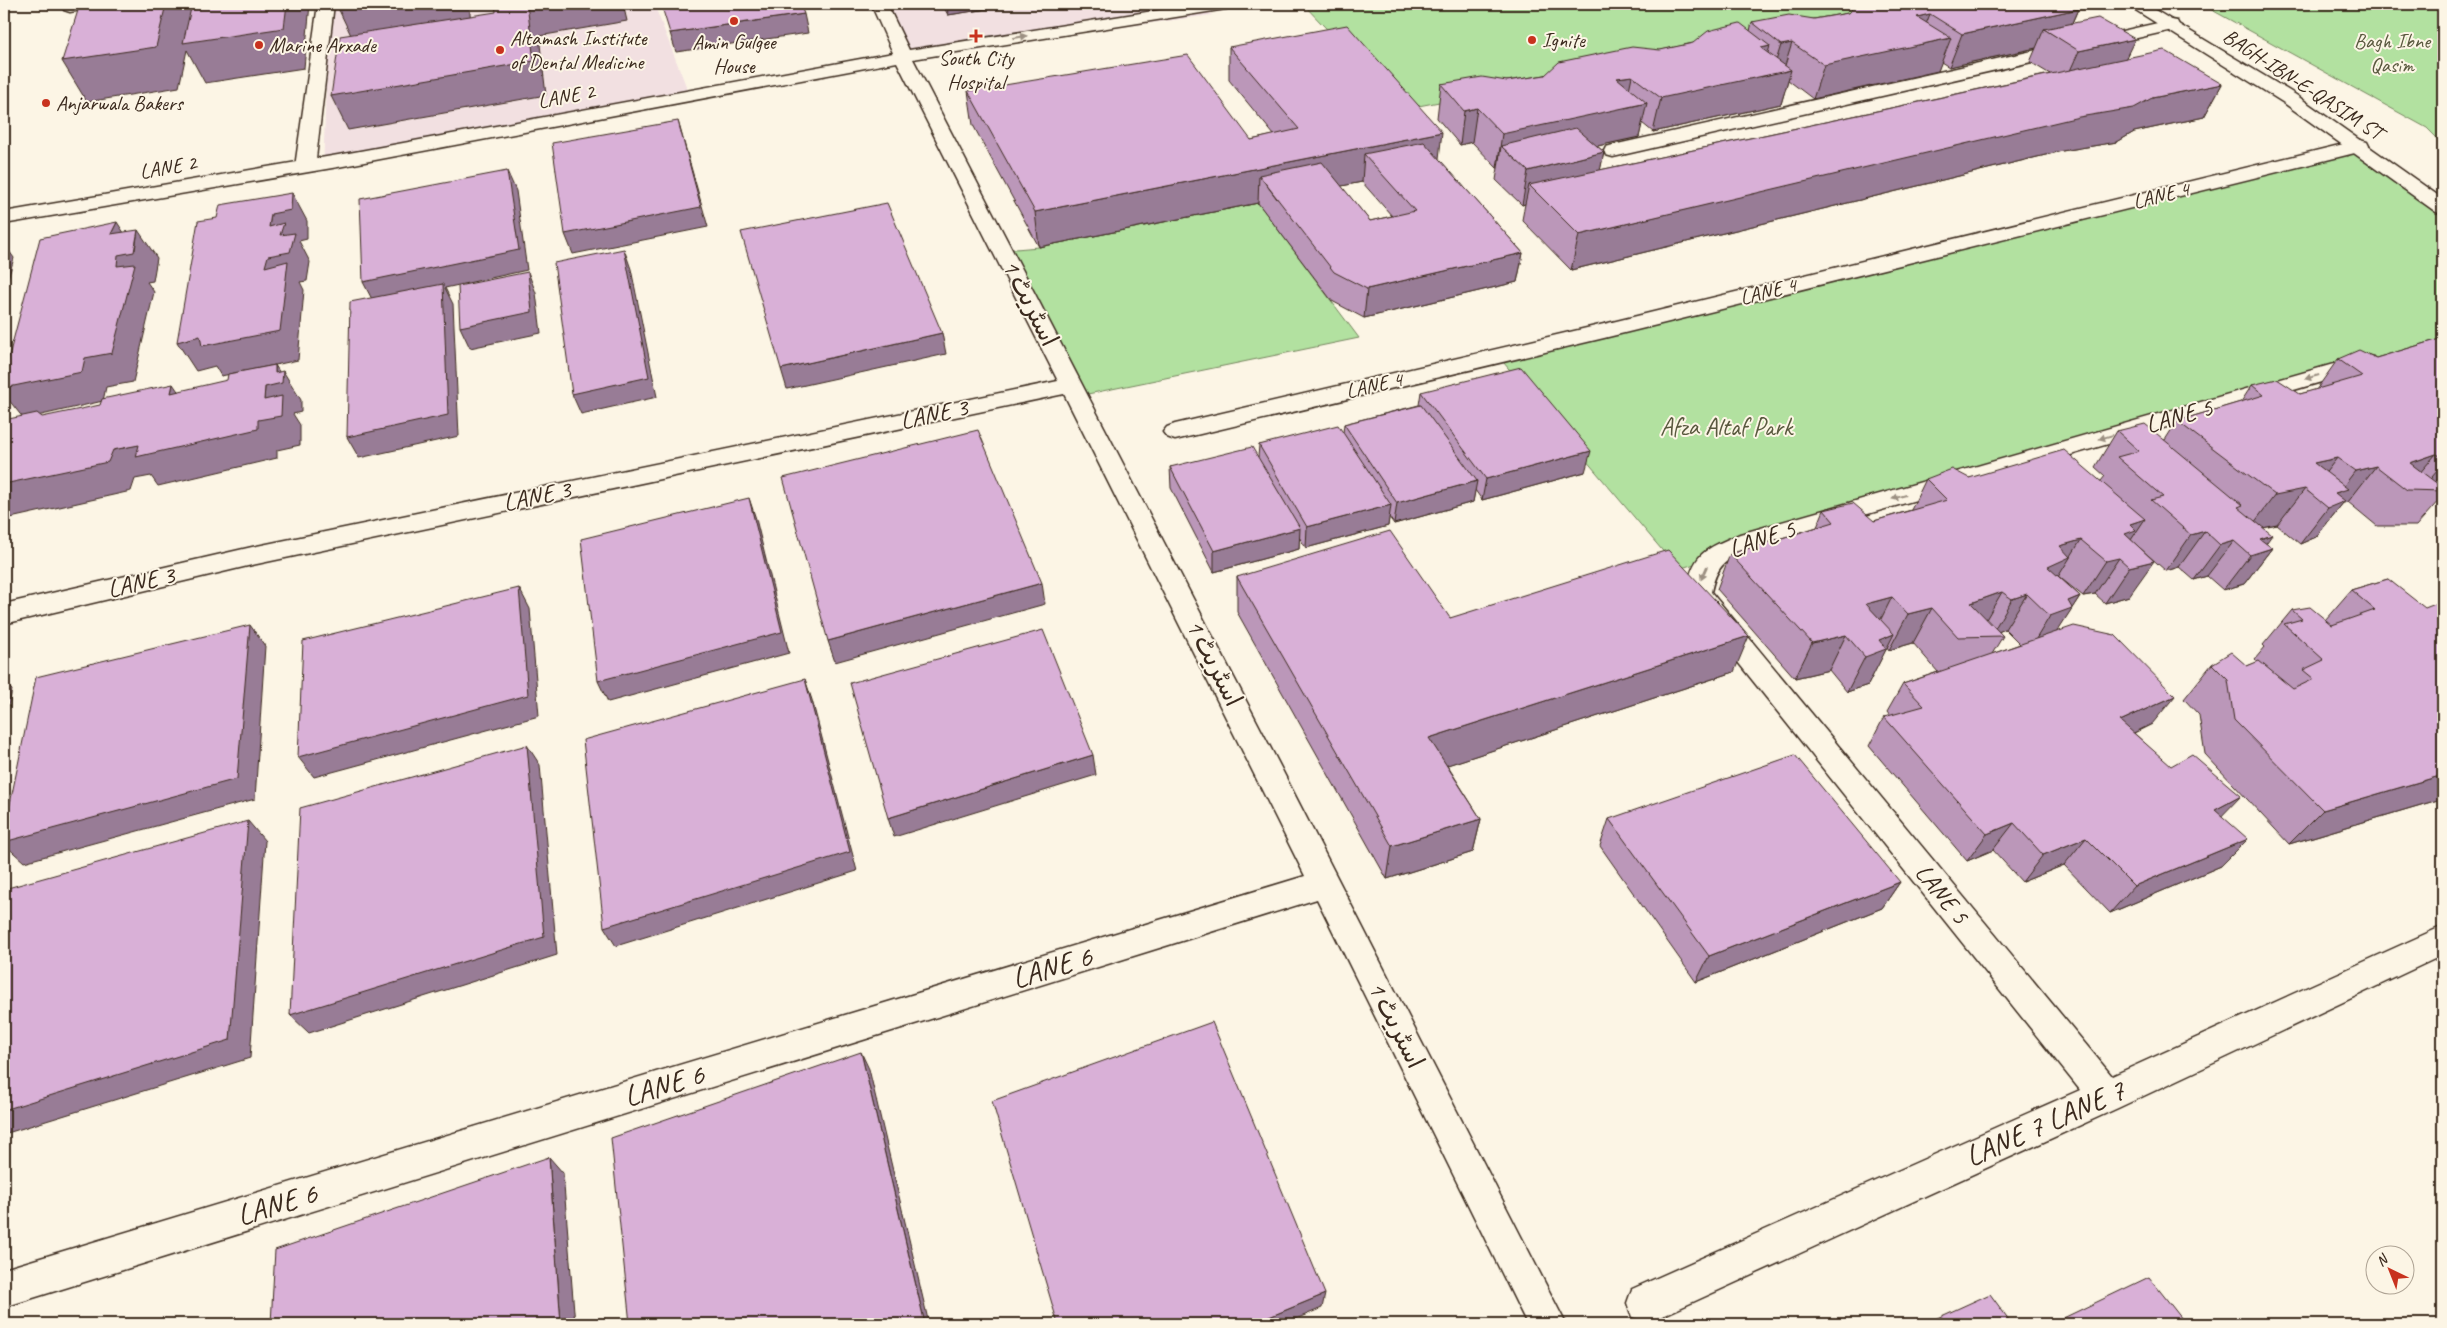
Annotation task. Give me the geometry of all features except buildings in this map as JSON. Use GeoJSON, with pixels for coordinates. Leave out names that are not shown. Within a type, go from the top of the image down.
{"type":"FeatureCollection","features":[{"type":"Feature","properties":{"kind":"street"},"geometry":{"type":"LineString","coordinates":[[70,5],[92,4]]}},
{"type":"Feature","properties":{"kind":"street"},"geometry":{"type":"LineString","coordinates":[[305,167],[326,4]]}},
{"type":"Feature","properties":{"kind":"street","name":"اسٹریٹ 1"},"geometry":{"type":"LineString","coordinates":[[879,4],[903,56],[1325,883],[1547,1324]]}},
{"type":"Feature","properties":{"kind":"street","name":"LANE 2"},"geometry":{"type":"LineString","coordinates":[[4,218],[305,167],[903,56],[1226,4]]}},
{"type":"Feature","properties":{"kind":"street","name":"BAGH-IBN-E-QASIM ST"},"geometry":{"type":"LineString","coordinates":[[2134,4],[2290,99],[2360,146],[2443,208]]}},
{"type":"Feature","properties":{"kind":"street"},"geometry":{"type":"LineString","coordinates":[[1613,151],[2171,25]]}},
{"type":"Feature","properties":{"kind":"street","name":"LANE 4"},"geometry":{"type":"LineString","coordinates":[[1175,432],[1604,331],[2360,146]]}},
{"type":"Feature","properties":{"kind":"street","name":"LANE 5"},"geometry":{"type":"LineString","coordinates":[[2106,1096],[1698,594],[1703,570],[1718,554],[1749,540],[2386,356]]}},
{"type":"Feature","properties":{"kind":"street","name":"LANE 3"},"geometry":{"type":"LineString","coordinates":[[4,614],[252,556],[1072,385]]}},
{"type":"Feature","properties":{"kind":"street","name":"LANE 6"},"geometry":{"type":"LineString","coordinates":[[4,1288],[1325,883]]}},
{"type":"Feature","properties":{"kind":"street","name":"LANE 7 LANE 7"},"geometry":{"type":"LineString","coordinates":[[1646,1303],[2106,1096],[2443,940]]}},
{"type":"Feature","properties":{"kind":"shaded area","name":"Altamash Institute of Dental Medicine"},"geometry":{"type":"Polygon","coordinates":[[[329,4],[654,4],[690,96],[323,171],[329,4]]]}},
{"type":"Feature","properties":{"kind":"shaded area","name":"South City Hospital"},"geometry":{"type":"Polygon","coordinates":[[[879,4],[1202,4],[1212,15],[903,56],[879,4]]]}},
{"type":"Feature","properties":{"kind":"green space"},"geometry":{"type":"Polygon","coordinates":[[[1303,4],[1946,4],[1403,109],[1303,4]]]}},
{"type":"Feature","properties":{"kind":"green space","name":"Bagh Ibne Qasim"},"geometry":{"type":"Polygon","coordinates":[[[2201,4],[2443,4],[2443,144],[2427,128],[2201,4]]]}},
{"type":"Feature","properties":{"kind":"green space","name":"Afza Altaf Park"},"geometry":{"type":"Polygon","coordinates":[[[2359,146],[2443,209],[2443,342],[1678,569],[1498,356],[2359,146]]]}},
{"type":"Feature","properties":{"kind":"green space"},"geometry":{"type":"Polygon","coordinates":[[[1258,203],[1359,338],[1078,396],[1004,250],[1039,247],[1258,203]]]}},
{"type":"Feature","properties":{"kind":"place","name":"Amin Gulgee House"},"geometry":{"type":"Point","coordinates":[734,21]}},
{"type":"Feature","properties":{"kind":"place","name":"South City Hospital"},"geometry":{"type":"Point","coordinates":[976,36]}},
{"type":"Feature","properties":{"kind":"place","name":"Ignite"},"geometry":{"type":"Point","coordinates":[1532,40]}},
{"type":"Feature","properties":{"kind":"place","name":"Marine Arxade"},"geometry":{"type":"Point","coordinates":[259,45]}},
{"type":"Feature","properties":{"kind":"place","name":"Altamash Institute of Dental Medicine"},"geometry":{"type":"Point","coordinates":[500,50]}},
{"type":"Feature","properties":{"kind":"place","name":"Anjarwala Bakers"},"geometry":{"type":"Point","coordinates":[46,103]}}]}
